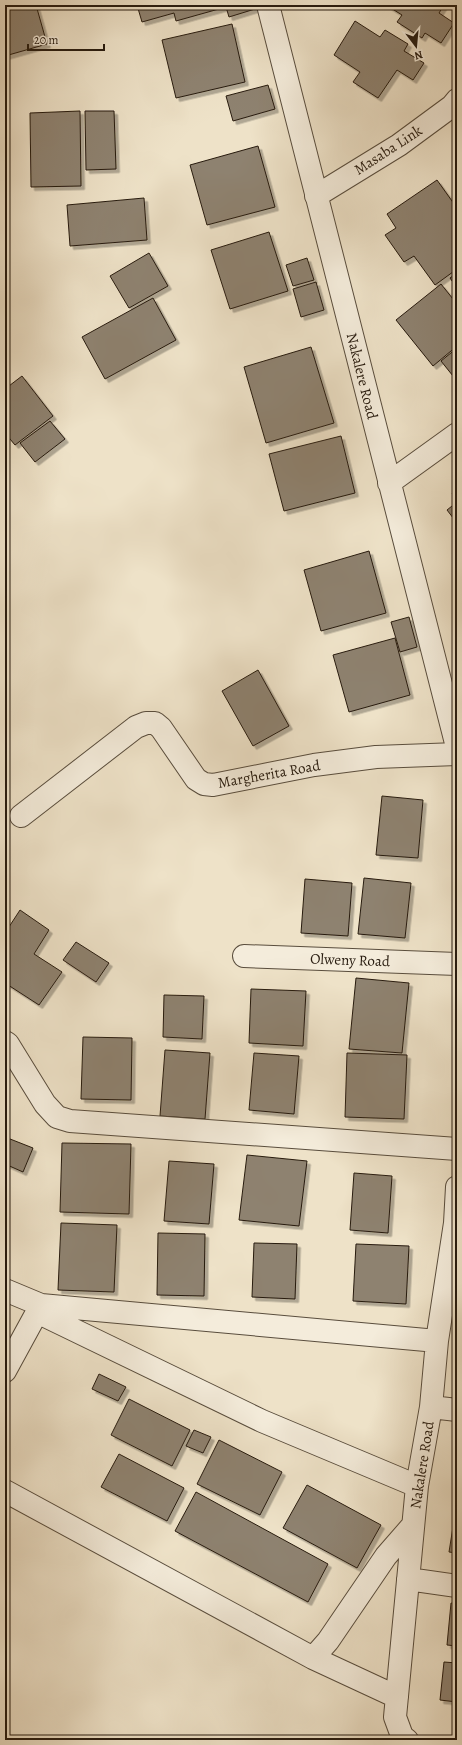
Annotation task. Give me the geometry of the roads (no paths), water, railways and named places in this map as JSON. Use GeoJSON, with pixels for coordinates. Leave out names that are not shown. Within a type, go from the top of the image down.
{"type":"FeatureCollection","features":[{"type":"Feature","properties":{"kind":"street","name":"Nakalere Road"},"geometry":{"type":"LineString","coordinates":[[268,5],[389,483],[453,710],[457,747]]}},
{"type":"Feature","properties":{"kind":"street","name":"Masaba Link"},"geometry":{"type":"LineString","coordinates":[[316,196],[399,145],[452,106],[457,100]]}},
{"type":"Feature","properties":{"kind":"street"},"geometry":{"type":"LineString","coordinates":[[389,483],[457,434]]}},
{"type":"Feature","properties":{"kind":"street","name":"Margherita Road"},"geometry":{"type":"LineString","coordinates":[[21,816],[136,727],[146,723],[155,723],[161,728],[196,779],[204,784],[213,785],[314,765],[376,757],[457,754]]}},
{"type":"Feature","properties":{"kind":"street","name":"Olweny Road"},"geometry":{"type":"LineString","coordinates":[[244,956],[457,964]]}},
{"type":"Feature","properties":{"kind":"street"},"geometry":{"type":"LineString","coordinates":[[5,1042],[8,1044],[45,1104],[57,1117],[70,1121],[457,1149]]}},
{"type":"Feature","properties":{"kind":"street","name":"Nakalere Road"},"geometry":{"type":"LineString","coordinates":[[406,1740],[402,1736],[395,1717],[417,1486],[431,1407],[437,1341],[456,1223],[457,1187]]}},
{"type":"Feature","properties":{"kind":"street"},"geometry":{"type":"LineString","coordinates":[[5,1290],[39,1309],[262,1421],[417,1486]]}},
{"type":"Feature","properties":{"kind":"street"},"geometry":{"type":"LineString","coordinates":[[39,1309],[437,1341]]}},
{"type":"Feature","properties":{"kind":"street"},"geometry":{"type":"LineString","coordinates":[[5,1371],[39,1309]]}},
{"type":"Feature","properties":{"kind":"street"},"geometry":{"type":"LineString","coordinates":[[431,1407],[457,1410]]}},
{"type":"Feature","properties":{"kind":"street"},"geometry":{"type":"LineString","coordinates":[[5,1491],[313,1658],[397,1697]]}},
{"type":"Feature","properties":{"kind":"street"},"geometry":{"type":"LineString","coordinates":[[313,1658],[328,1640],[386,1556],[413,1525]]}},
{"type":"Feature","properties":{"kind":"street"},"geometry":{"type":"LineString","coordinates":[[408,1579],[457,1586]]}}]}
